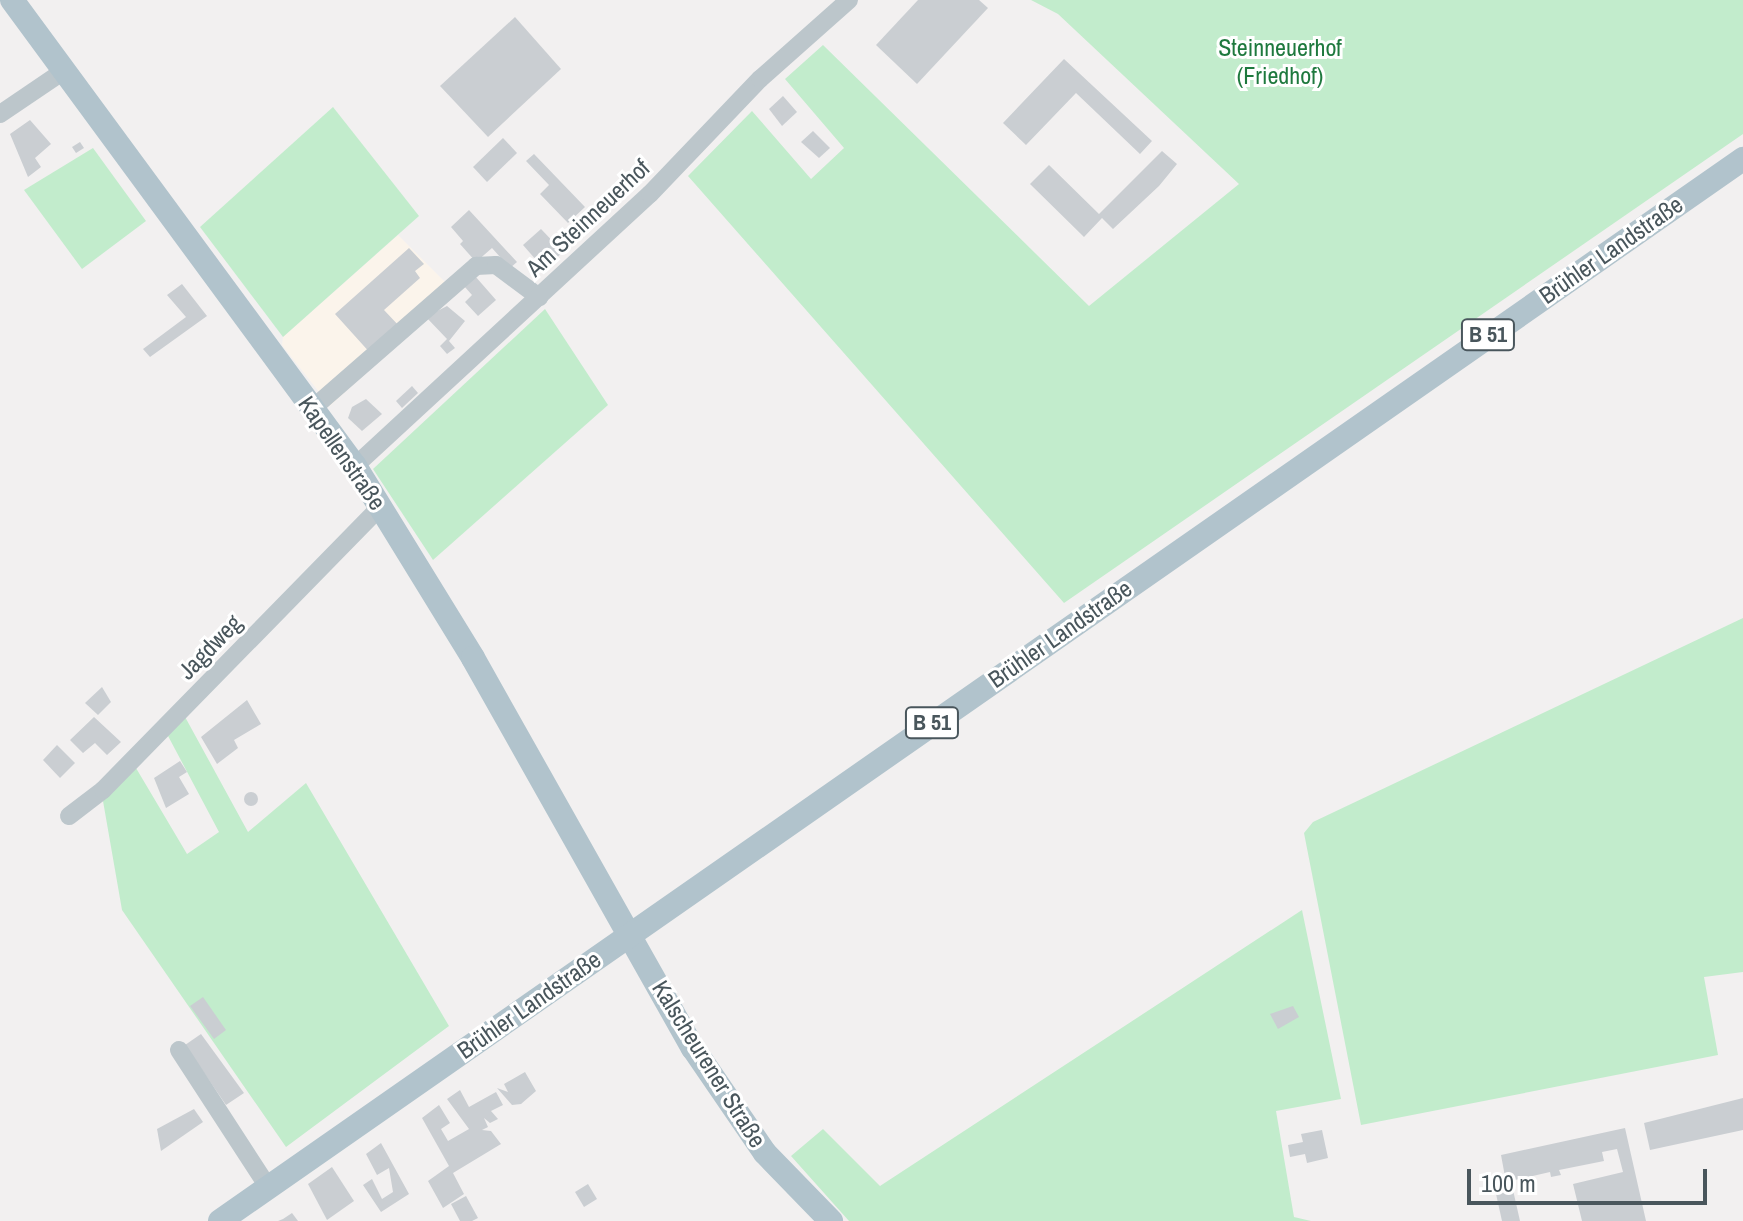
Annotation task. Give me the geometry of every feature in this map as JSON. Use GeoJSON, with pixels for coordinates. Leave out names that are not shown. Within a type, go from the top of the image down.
{"type":"FeatureCollection","features":[{"type":"Feature","properties":{"kind":"main road","name":"Kapellenstraße"},"geometry":{"type":"LineString","coordinates":[[12,0],[62,72],[355,466],[630,934]]}},
{"type":"Feature","properties":{"kind":"main road","name":"Brühler Landstraße"},"geometry":{"type":"LineString","coordinates":[[220,1221],[1743,159]]}},
{"type":"Feature","properties":{"kind":"main road","name":"Kalscheurener Straße"},"geometry":{"type":"LineString","coordinates":[[630,934],[693,1048],[765,1153],[831,1221]]}},
{"type":"Feature","properties":{"kind":"street","name":"Am Steinneuerhof"},"geometry":{"type":"LineString","coordinates":[[355,466],[650,194],[760,79],[849,0]]}},
{"type":"Feature","properties":{"kind":"street"},"geometry":{"type":"LineString","coordinates":[[0,114],[62,72]]}},
{"type":"Feature","properties":{"kind":"street"},"geometry":{"type":"LineString","coordinates":[[312,409],[476,266],[496,265],[539,297]]}},
{"type":"Feature","properties":{"kind":"street","name":"Jagdweg"},"geometry":{"type":"LineString","coordinates":[[69,816],[103,790],[380,507]]}},
{"type":"Feature","properties":{"kind":"street"},"geometry":{"type":"LineString","coordinates":[[179,1050],[268,1187]]}},
{"type":"Feature","properties":{"kind":"shaded area"},"geometry":{"type":"Polygon","coordinates":[[[398,235],[454,291],[330,406],[282,345],[283,337],[398,235]]]}},
{"type":"Feature","properties":{"kind":"green space","name":"Steinneuerhof (Friedhof)"},"geometry":{"type":"Polygon","coordinates":[[[1031,0],[1743,0],[1743,134],[1064,603],[688,176],[752,111],[811,179],[844,148],[785,79],[823,45],[1089,306],[1239,184],[1058,14],[1031,0]]]}},
{"type":"Feature","properties":{"kind":"green space"},"geometry":{"type":"Polygon","coordinates":[[[333,107],[419,216],[283,337],[200,227],[333,107]]]}},
{"type":"Feature","properties":{"kind":"green space"},"geometry":{"type":"Polygon","coordinates":[[[93,148],[146,221],[82,269],[24,190],[93,148]]]}},
{"type":"Feature","properties":{"kind":"green space"},"geometry":{"type":"Polygon","coordinates":[[[545,309],[608,405],[433,560],[373,469],[545,309]]]}},
{"type":"Feature","properties":{"kind":"green space"},"geometry":{"type":"Polygon","coordinates":[[[1743,618],[1743,972],[1704,977],[1718,1055],[1361,1125],[1304,833],[1313,822],[1743,618]]]}},
{"type":"Feature","properties":{"kind":"green space"},"geometry":{"type":"Polygon","coordinates":[[[184,715],[248,832],[306,783],[449,1026],[286,1147],[122,910],[103,801],[136,768],[187,854],[219,832],[167,734],[184,715]]]}},
{"type":"Feature","properties":{"kind":"green space"},"geometry":{"type":"Polygon","coordinates":[[[1302,910],[1341,1099],[1276,1111],[1294,1217],[1311,1221],[849,1221],[791,1156],[823,1129],[880,1186],[1302,910]]]}},
{"type":"Feature","properties":{"kind":"building"},"geometry":{"type":"Polygon","coordinates":[[[918,0],[979,0],[988,8],[917,84],[876,45],[918,0]]]}},
{"type":"Feature","properties":{"kind":"building"},"geometry":{"type":"Polygon","coordinates":[[[515,17],[561,69],[488,137],[440,86],[515,17]]]}},
{"type":"Feature","properties":{"kind":"building"},"geometry":{"type":"Polygon","coordinates":[[[1064,59],[1152,141],[1140,154],[1076,93],[1026,145],[1003,123],[1064,59]]]}},
{"type":"Feature","properties":{"kind":"building"},"geometry":{"type":"Polygon","coordinates":[[[783,96],[797,112],[782,126],[769,109],[783,96]]]}},
{"type":"Feature","properties":{"kind":"building"},"geometry":{"type":"Polygon","coordinates":[[[30,120],[51,144],[35,158],[41,167],[28,177],[10,134],[30,120]]]}},
{"type":"Feature","properties":{"kind":"building"},"geometry":{"type":"Polygon","coordinates":[[[813,131],[830,148],[819,158],[801,142],[813,131]]]}},
{"type":"Feature","properties":{"kind":"building"},"geometry":{"type":"Polygon","coordinates":[[[503,138],[517,153],[487,182],[473,167],[503,138]]]}},
{"type":"Feature","properties":{"kind":"building"},"geometry":{"type":"Polygon","coordinates":[[[80,142],[84,148],[76,153],[72,147],[80,142]]]}},
{"type":"Feature","properties":{"kind":"building"},"geometry":{"type":"Polygon","coordinates":[[[1162,151],[1177,164],[1159,186],[1113,229],[1102,218],[1084,237],[1030,184],[1049,165],[1099,214],[1162,151]]]}},
{"type":"Feature","properties":{"kind":"building"},"geometry":{"type":"Polygon","coordinates":[[[534,154],[585,207],[568,223],[540,194],[549,185],[526,161],[534,154]]]}},
{"type":"Feature","properties":{"kind":"building"},"geometry":{"type":"Polygon","coordinates":[[[469,210],[517,262],[510,268],[492,248],[476,262],[460,244],[463,241],[451,227],[469,210]]]}},
{"type":"Feature","properties":{"kind":"building"},"geometry":{"type":"Polygon","coordinates":[[[541,229],[563,252],[544,269],[523,245],[541,229]]]}},
{"type":"Feature","properties":{"kind":"building"},"geometry":{"type":"Polygon","coordinates":[[[409,248],[424,264],[415,271],[420,278],[384,310],[401,328],[372,355],[335,314],[409,248]]]}},
{"type":"Feature","properties":{"kind":"building"},"geometry":{"type":"Polygon","coordinates":[[[475,276],[496,300],[478,316],[465,302],[472,295],[464,286],[475,276]]]}},
{"type":"Feature","properties":{"kind":"building"},"geometry":{"type":"Polygon","coordinates":[[[182,284],[207,316],[150,357],[143,349],[186,317],[167,295],[182,284]]]}},
{"type":"Feature","properties":{"kind":"building"},"geometry":{"type":"Polygon","coordinates":[[[447,306],[465,321],[449,341],[455,348],[447,354],[440,346],[447,339],[426,317],[447,306]]]}},
{"type":"Feature","properties":{"kind":"building"},"geometry":{"type":"Polygon","coordinates":[[[412,386],[418,393],[402,408],[396,401],[412,386]]]}},
{"type":"Feature","properties":{"kind":"building"},"geometry":{"type":"Polygon","coordinates":[[[366,399],[382,414],[362,431],[348,418],[352,407],[366,399]]]}},
{"type":"Feature","properties":{"kind":"building"},"geometry":{"type":"Polygon","coordinates":[[[102,687],[111,702],[98,715],[85,703],[102,687]]]}},
{"type":"Feature","properties":{"kind":"building"},"geometry":{"type":"Polygon","coordinates":[[[247,700],[261,724],[234,740],[238,748],[217,764],[201,737],[247,700]]]}},
{"type":"Feature","properties":{"kind":"building"},"geometry":{"type":"Polygon","coordinates":[[[94,717],[121,742],[107,755],[95,743],[83,753],[70,740],[94,717]]]}},
{"type":"Feature","properties":{"kind":"building"},"geometry":{"type":"Polygon","coordinates":[[[57,745],[75,763],[60,778],[43,760],[57,745]]]}},
{"type":"Feature","properties":{"kind":"building"},"geometry":{"type":"Polygon","coordinates":[[[180,761],[187,772],[179,777],[189,794],[166,808],[154,778],[180,761]]]}},
{"type":"Feature","properties":{"kind":"building"},"geometry":{"type":"Polygon","coordinates":[[[251,792],[258,799],[251,806],[244,799],[251,792]]]}},
{"type":"Feature","properties":{"kind":"building"},"geometry":{"type":"Polygon","coordinates":[[[203,997],[226,1030],[214,1039],[190,1006],[203,997]]]}},
{"type":"Feature","properties":{"kind":"building"},"geometry":{"type":"Polygon","coordinates":[[[1293,1006],[1299,1017],[1278,1029],[1270,1014],[1293,1006]]]}},
{"type":"Feature","properties":{"kind":"building"},"geometry":{"type":"Polygon","coordinates":[[[201,1034],[244,1093],[226,1105],[185,1045],[201,1034]]]}},
{"type":"Feature","properties":{"kind":"building"},"geometry":{"type":"Polygon","coordinates":[[[525,1072],[536,1091],[521,1104],[512,1105],[497,1088],[508,1092],[504,1084],[525,1072]]]}},
{"type":"Feature","properties":{"kind":"building"},"geometry":{"type":"Polygon","coordinates":[[[460,1090],[469,1107],[496,1092],[503,1105],[491,1111],[498,1119],[490,1123],[484,1118],[488,1127],[482,1130],[491,1131],[501,1144],[453,1173],[464,1194],[443,1208],[428,1181],[449,1166],[422,1118],[439,1105],[450,1123],[441,1129],[448,1141],[469,1129],[447,1099],[460,1090]]]}},
{"type":"Feature","properties":{"kind":"building"},"geometry":{"type":"Polygon","coordinates":[[[1743,1098],[1743,1130],[1650,1150],[1644,1123],[1743,1098]]]}},
{"type":"Feature","properties":{"kind":"building"},"geometry":{"type":"Polygon","coordinates":[[[194,1109],[203,1122],[161,1151],[157,1129],[194,1109]]]}},
{"type":"Feature","properties":{"kind":"building"},"geometry":{"type":"Polygon","coordinates":[[[1625,1128],[1646,1221],[1582,1221],[1573,1184],[1623,1172],[1617,1149],[1602,1152],[1604,1161],[1559,1170],[1561,1175],[1551,1177],[1550,1172],[1506,1182],[1501,1155],[1625,1128]]]}},
{"type":"Feature","properties":{"kind":"building"},"geometry":{"type":"Polygon","coordinates":[[[1322,1130],[1328,1158],[1307,1163],[1305,1154],[1290,1157],[1288,1145],[1303,1142],[1301,1134],[1322,1130]]]}},
{"type":"Feature","properties":{"kind":"building"},"geometry":{"type":"Polygon","coordinates":[[[381,1143],[409,1194],[381,1212],[363,1185],[372,1179],[382,1199],[393,1192],[389,1168],[377,1175],[366,1154],[381,1143]]]}},
{"type":"Feature","properties":{"kind":"building"},"geometry":{"type":"Polygon","coordinates":[[[332,1167],[354,1201],[327,1220],[308,1184],[332,1167]]]}},
{"type":"Feature","properties":{"kind":"building"},"geometry":{"type":"Polygon","coordinates":[[[588,1184],[597,1199],[584,1207],[575,1192],[588,1184]]]}},
{"type":"Feature","properties":{"kind":"building"},"geometry":{"type":"Polygon","coordinates":[[[1513,1190],[1520,1221],[1502,1221],[1496,1194],[1513,1190]]]}},
{"type":"Feature","properties":{"kind":"building"},"geometry":{"type":"Polygon","coordinates":[[[466,1196],[478,1218],[460,1221],[451,1204],[466,1196]]]}},
{"type":"Feature","properties":{"kind":"building"},"geometry":{"type":"Polygon","coordinates":[[[292,1213],[298,1221],[278,1221],[283,1219],[292,1213]]]}}]}
